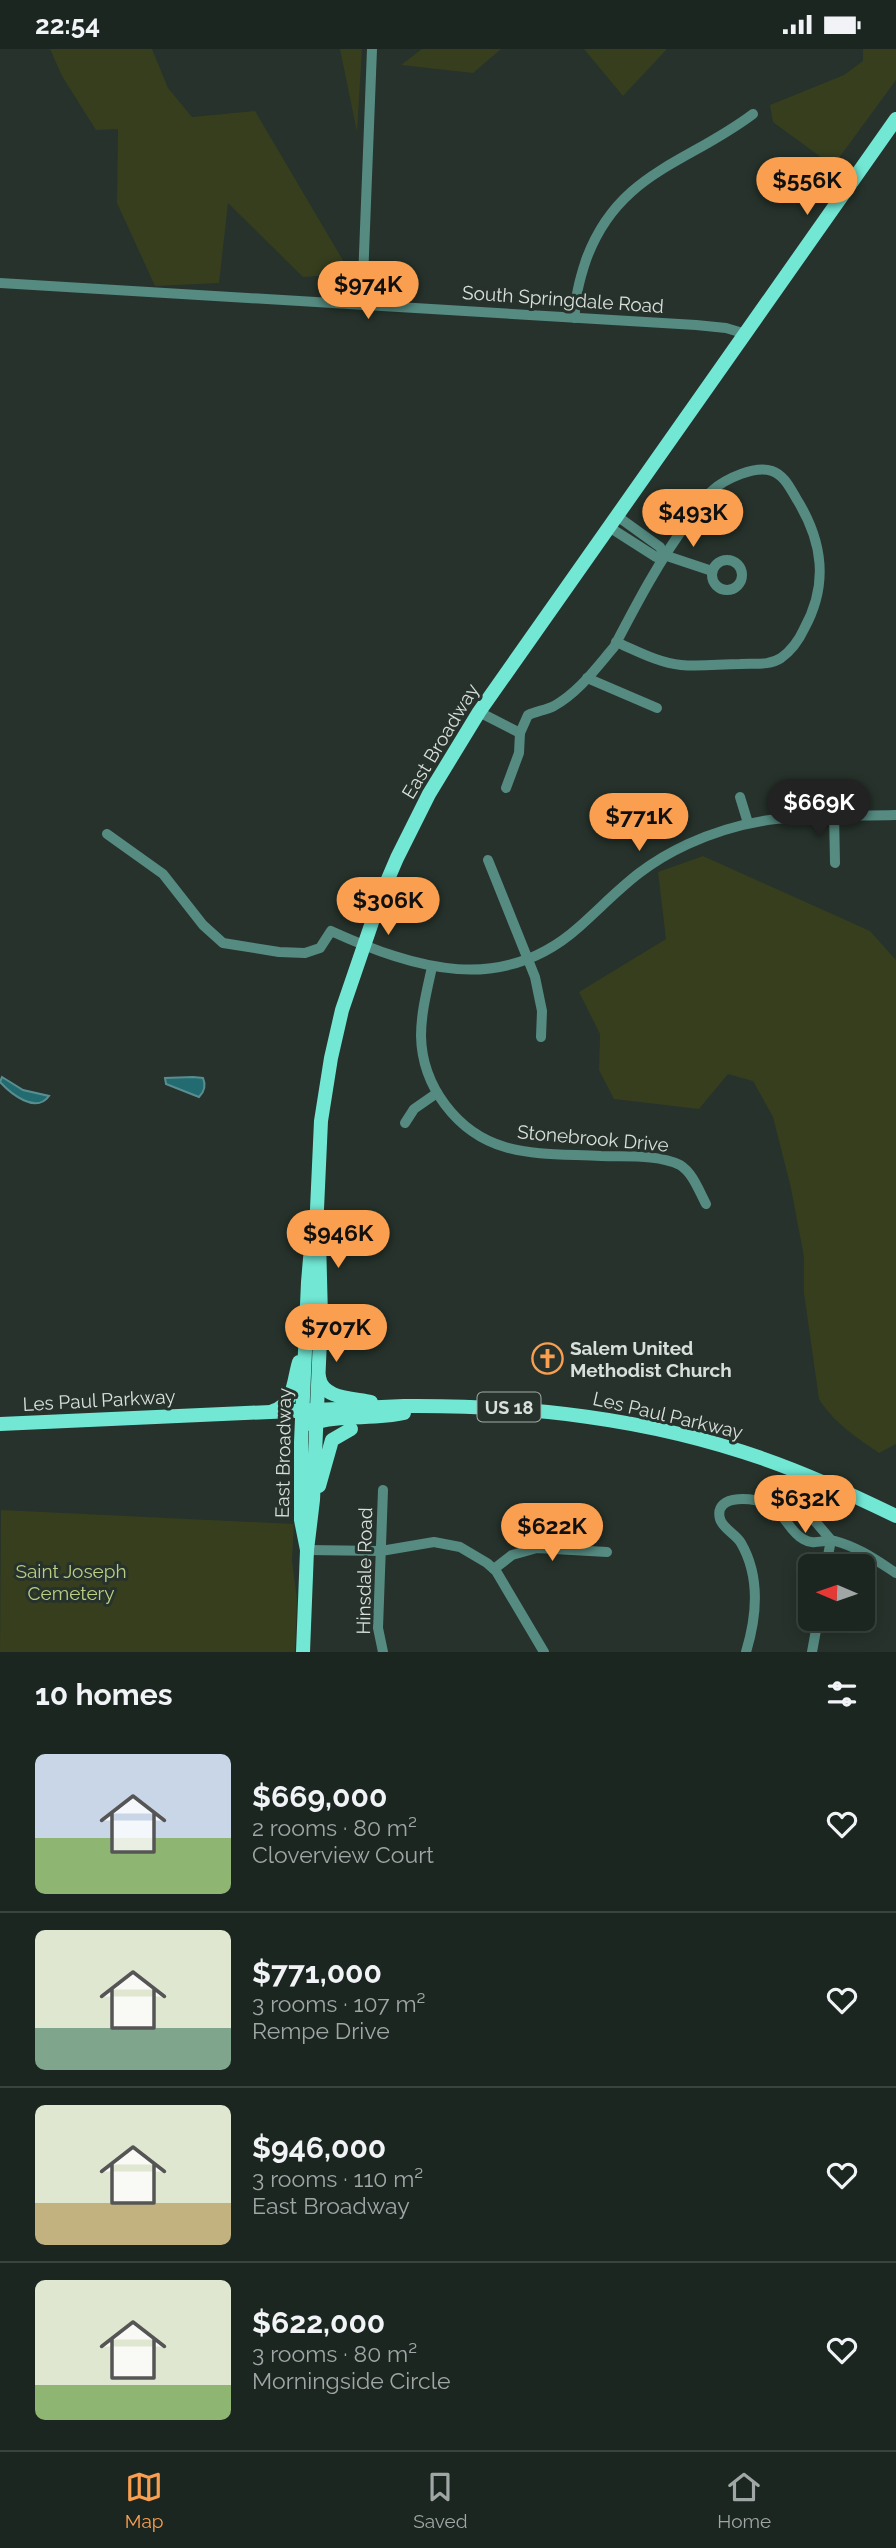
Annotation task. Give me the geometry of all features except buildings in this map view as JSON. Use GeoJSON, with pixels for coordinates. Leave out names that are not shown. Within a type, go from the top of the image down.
{"type":"FeatureCollection","features":[{"type":"Feature","properties":{"kind":"main road","name":"East Broadway"},"geometry":{"type":"LineString","coordinates":[[303,1652],[307,1550],[312,1518],[306,1337],[308,1282],[316,1231],[320,1137],[338,1023],[382,893],[412,825],[479,712],[896,119]]}},
{"type":"Feature","properties":{"kind":"main road","name":"East Broadway"},"geometry":{"type":"LineString","coordinates":[[307,1550],[301,1520],[310,1421],[318,1373],[321,1286],[320,1239],[316,1231]]}},
{"type":"Feature","properties":{"kind":"main road"},"geometry":{"type":"LineString","coordinates":[[272,1412],[282,1409],[288,1402],[306,1337]]}},
{"type":"Feature","properties":{"kind":"main road"},"geometry":{"type":"LineString","coordinates":[[318,1373],[320,1383],[330,1394],[393,1406]]}},
{"type":"Feature","properties":{"kind":"main road","name":"Les Paul Parkway"},"geometry":{"type":"LineString","coordinates":[[0,1424],[272,1412],[310,1421],[393,1406],[534,1409],[657,1428],[713,1443],[781,1465],[896,1516]]}},
{"type":"Feature","properties":{"kind":"main road"},"geometry":{"type":"LineString","coordinates":[[310,1421],[395,1415],[435,1406]]}},
{"type":"Feature","properties":{"kind":"main road"},"geometry":{"type":"LineString","coordinates":[[312,1518],[329,1445],[335,1437],[351,1429]]}},
{"type":"Feature","properties":{"kind":"street"},"geometry":{"type":"LineString","coordinates":[[362,305],[372,49]]}},
{"type":"Feature","properties":{"kind":"street"},"geometry":{"type":"LineString","coordinates":[[575,318],[577,294],[585,264],[610,213],[653,173],[722,137],[753,114]]}},
{"type":"Feature","properties":{"kind":"street","name":"South Springdale Road"},"geometry":{"type":"LineString","coordinates":[[0,283],[726,328],[746,334]]}},
{"type":"Feature","properties":{"kind":"street"},"geometry":{"type":"LineString","coordinates":[[506,788],[519,753],[520,733],[528,715],[555,705],[587,678],[616,642],[664,555],[711,491],[748,472],[771,471],[782,477],[813,529],[819,563],[820,587],[817,604],[790,650],[765,664],[681,665],[616,642]]}},
{"type":"Feature","properties":{"kind":"street"},"geometry":{"type":"LineString","coordinates":[[613,521],[660,547],[664,555],[712,571]]}},
{"type":"Feature","properties":{"kind":"street"},"geometry":{"type":"LineString","coordinates":[[587,678],[657,708]]}},
{"type":"Feature","properties":{"kind":"street"},"geometry":{"type":"LineString","coordinates":[[479,712],[520,733]]}},
{"type":"Feature","properties":{"kind":"street"},"geometry":{"type":"LineString","coordinates":[[740,797],[748,823]]}},
{"type":"Feature","properties":{"kind":"street"},"geometry":{"type":"LineString","coordinates":[[834,814],[835,863]]}},
{"type":"Feature","properties":{"kind":"street"},"geometry":{"type":"LineString","coordinates":[[107,834],[163,874],[202,925],[223,943],[279,952],[305,953],[320,948],[331,930],[364,946],[432,967],[482,969],[528,958],[562,941],[640,870],[692,842],[748,823],[777,817],[896,815]]}},
{"type":"Feature","properties":{"kind":"street"},"geometry":{"type":"LineString","coordinates":[[488,860],[540,994],[541,1037]]}},
{"type":"Feature","properties":{"kind":"street","name":"Stonebrook Drive"},"geometry":{"type":"LineString","coordinates":[[432,967],[421,1038],[426,1067],[437,1093],[453,1115],[485,1139],[504,1147],[533,1152],[673,1162],[687,1170],[706,1205]]}},
{"type":"Feature","properties":{"kind":"street"},"geometry":{"type":"LineString","coordinates":[[405,1123],[414,1109],[437,1093]]}},
{"type":"Feature","properties":{"kind":"street","name":"Hinsdale Road"},"geometry":{"type":"LineString","coordinates":[[383,1490],[378,1628],[383,1652]]}},
{"type":"Feature","properties":{"kind":"street"},"geometry":{"type":"LineString","coordinates":[[746,1652],[755,1607],[749,1556],[737,1536],[726,1528],[720,1519],[724,1504],[731,1500],[746,1498],[768,1503],[782,1514],[790,1528],[804,1540],[813,1543],[831,1540],[859,1548],[896,1573]]}},
{"type":"Feature","properties":{"kind":"street"},"geometry":{"type":"LineString","coordinates":[[782,1514],[794,1511],[814,1520],[831,1540]]}},
{"type":"Feature","properties":{"kind":"street"},"geometry":{"type":"LineString","coordinates":[[828,1554],[831,1540]]}},
{"type":"Feature","properties":{"kind":"street"},"geometry":{"type":"LineString","coordinates":[[307,1550],[381,1551],[424,1542],[446,1543],[474,1554],[494,1569],[544,1652]]}},
{"type":"Feature","properties":{"kind":"street"},"geometry":{"type":"LineString","coordinates":[[494,1569],[512,1555],[537,1548],[607,1552]]}},
{"type":"Feature","properties":{"kind":"street"},"geometry":{"type":"LineString","coordinates":[[812,1652],[816,1631]]}},
{"type":"Feature","properties":{"kind":"green space"},"geometry":{"type":"Polygon","coordinates":[[[50,49],[152,49],[168,88],[192,117],[255,111],[351,274],[303,277],[228,203],[219,283],[155,286],[117,203],[118,129],[96,130],[62,76],[50,49]]]}},
{"type":"Feature","properties":{"kind":"green space"},"geometry":{"type":"Polygon","coordinates":[[[340,49],[362,49],[357,132],[340,49]]]}},
{"type":"Feature","properties":{"kind":"green space"},"geometry":{"type":"Polygon","coordinates":[[[422,49],[501,49],[473,73],[401,65],[422,49]]]}},
{"type":"Feature","properties":{"kind":"green space"},"geometry":{"type":"Polygon","coordinates":[[[584,49],[667,49],[623,96],[584,49]]]}},
{"type":"Feature","properties":{"kind":"green space"},"geometry":{"type":"Polygon","coordinates":[[[863,49],[896,49],[896,80],[833,166],[773,122],[770,105],[844,75],[863,61],[863,49]]]}},
{"type":"Feature","properties":{"kind":"green space"},"geometry":{"type":"Polygon","coordinates":[[[703,856],[870,931],[896,960],[896,1444],[879,1453],[839,1422],[819,1399],[804,1293],[804,1257],[791,1188],[773,1117],[753,1081],[728,1074],[699,1109],[614,1099],[599,1070],[600,1034],[579,992],[666,939],[658,872],[703,856]]]}},
{"type":"Feature","properties":{"kind":"green space","name":"Saint Joseph Cemetery"},"geometry":{"type":"Polygon","coordinates":[[[1,1510],[294,1524],[292,1561],[297,1599],[295,1652],[0,1652],[1,1510]]]}},
{"type":"Feature","properties":{"kind":"water"},"geometry":{"type":"Polygon","coordinates":[[[2,1077],[23,1090],[49,1096],[44,1101],[31,1103],[10,1092],[0,1082],[2,1077]]]}},
{"type":"Feature","properties":{"kind":"water"},"geometry":{"type":"Polygon","coordinates":[[[165,1078],[203,1078],[204,1081],[199,1097],[166,1084],[165,1078]]]}},
{"type":"Feature","properties":{"kind":"place","name":"Salem United Methodist Church"},"geometry":{"type":"Point","coordinates":[547,1359]}}]}
